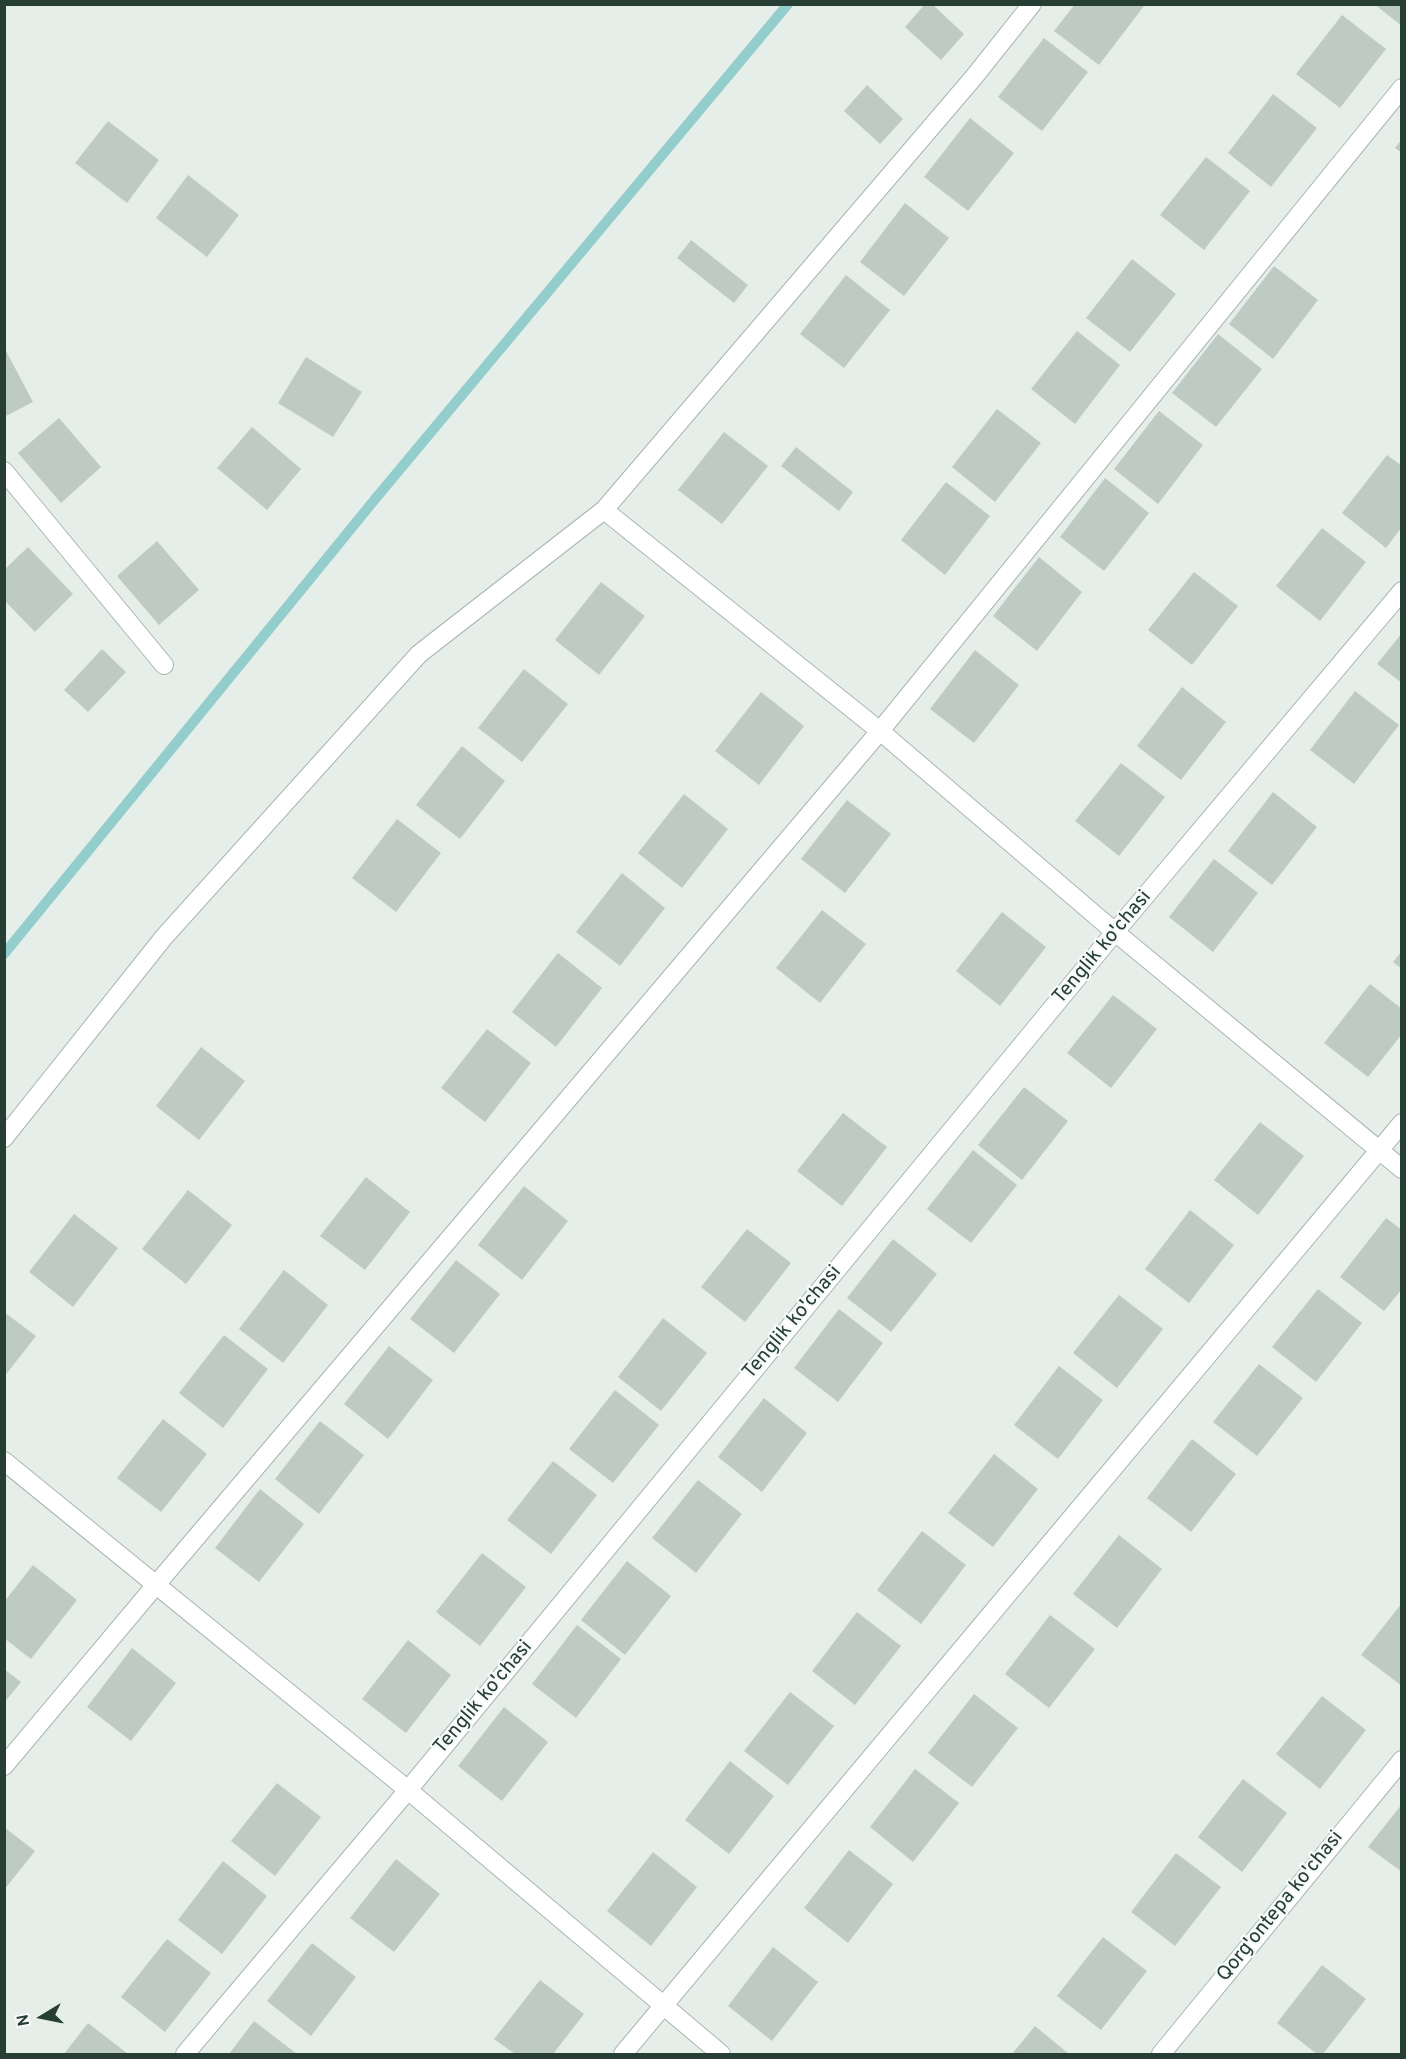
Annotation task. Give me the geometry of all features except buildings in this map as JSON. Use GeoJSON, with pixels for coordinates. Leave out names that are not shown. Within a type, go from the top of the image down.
{"type":"FeatureCollection","features":[{"type":"Feature","properties":{"kind":"street"},"geometry":{"type":"LineString","coordinates":[[4,1138],[164,937],[419,654],[604,510],[967,86],[1032,4]]}},
{"type":"Feature","properties":{"kind":"street"},"geometry":{"type":"LineString","coordinates":[[4,1766],[880,731],[1401,88]]}},
{"type":"Feature","properties":{"kind":"street"},"geometry":{"type":"LineString","coordinates":[[4,471],[164,665]]}},
{"type":"Feature","properties":{"kind":"street"},"geometry":{"type":"LineString","coordinates":[[604,510],[880,731],[1115,932],[1401,1169]]}},
{"type":"Feature","properties":{"kind":"street","name":"Tenglik ko'chasi"},"geometry":{"type":"LineString","coordinates":[[185,2055],[408,1790],[1115,932],[1401,591]]}},
{"type":"Feature","properties":{"kind":"street"},"geometry":{"type":"LineString","coordinates":[[623,2055],[1401,1123]]}},
{"type":"Feature","properties":{"kind":"street"},"geometry":{"type":"LineString","coordinates":[[4,1461],[408,1790],[721,2055]]}},
{"type":"Feature","properties":{"kind":"street","name":"Qorg'ontepa ko'chasi"},"geometry":{"type":"LineString","coordinates":[[1161,2055],[1401,1760]]}},
{"type":"Feature","properties":{"kind":"waterway"},"geometry":{"type":"LineString","coordinates":[[4,954],[376,498],[788,4]]}}]}
